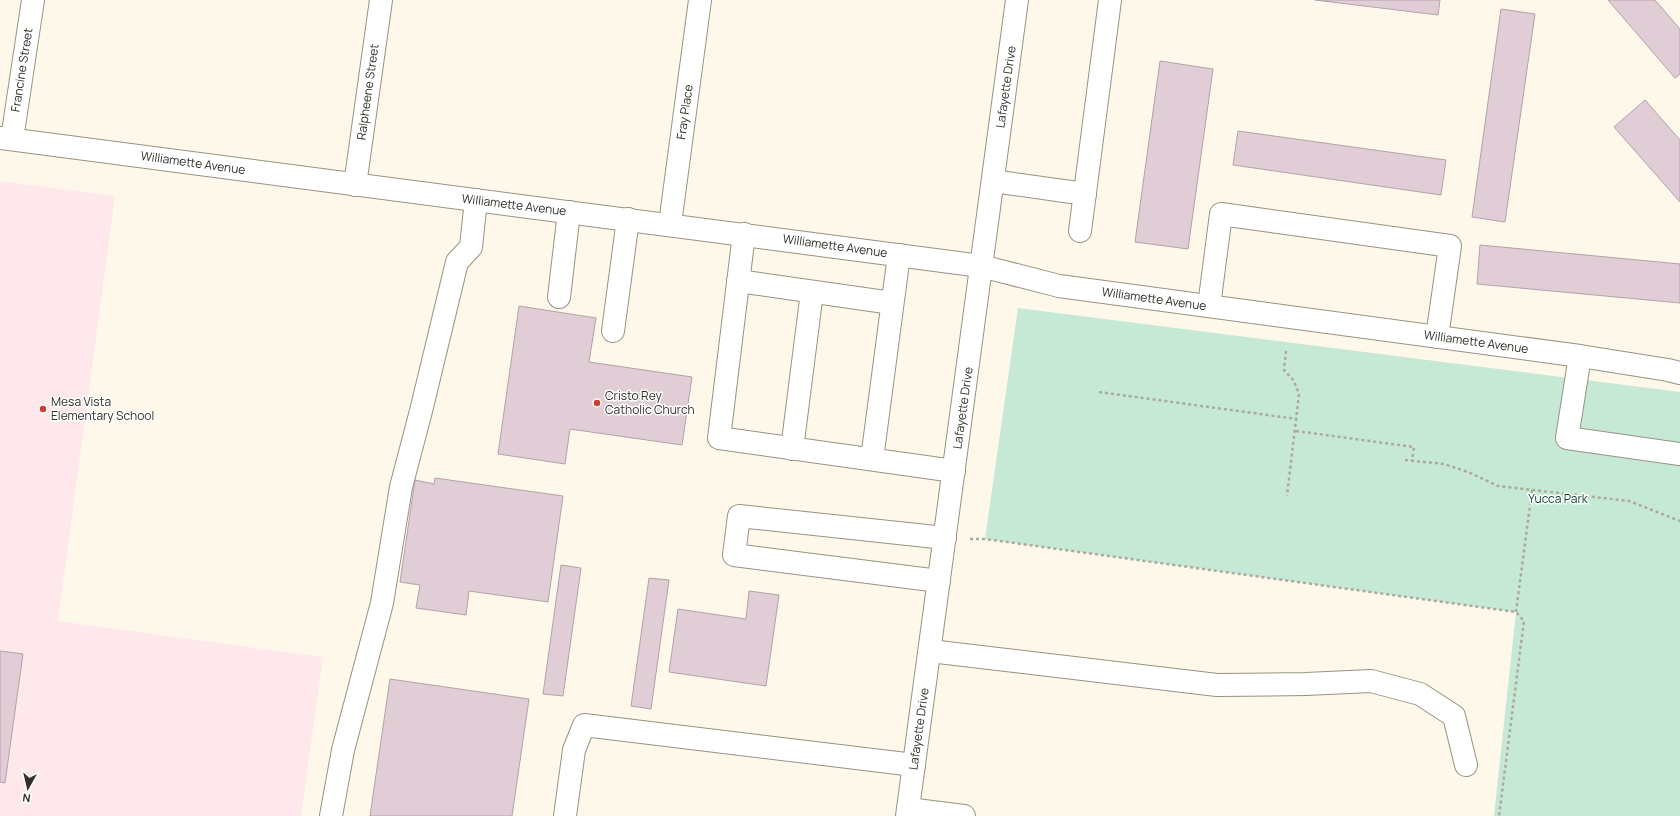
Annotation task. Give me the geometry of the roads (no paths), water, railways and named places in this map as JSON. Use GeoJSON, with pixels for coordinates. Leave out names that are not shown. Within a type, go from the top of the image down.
{"type":"FeatureCollection","features":[{"type":"Feature","properties":{"kind":"street","name":"Francine Street"},"geometry":{"type":"LineString","coordinates":[[6,139],[33,0]]}},
{"type":"Feature","properties":{"kind":"street","name":"Ralpheene Street"},"geometry":{"type":"LineString","coordinates":[[355,185],[381,0]]}},
{"type":"Feature","properties":{"kind":"street","name":"Fray Place"},"geometry":{"type":"LineString","coordinates":[[670,224],[700,0]]}},
{"type":"Feature","properties":{"kind":"street","name":"Lafayette Drive"},"geometry":{"type":"LineString","coordinates":[[908,812],[1017,0]]}},
{"type":"Feature","properties":{"kind":"street"},"geometry":{"type":"LineString","coordinates":[[1080,230],[1110,0]]}},
{"type":"Feature","properties":{"kind":"street","name":"Williamette Avenue"},"geometry":{"type":"LineString","coordinates":[[6,139],[355,185],[670,224],[982,266],[1059,286],[1676,369]]}},
{"type":"Feature","properties":{"kind":"street"},"geometry":{"type":"LineString","coordinates":[[993,181],[1085,194]]}},
{"type":"Feature","properties":{"kind":"street"},"geometry":{"type":"LineString","coordinates":[[331,816],[343,750],[382,603],[401,487],[421,412],[457,262],[471,247],[476,200]]}},
{"type":"Feature","properties":{"kind":"street"},"geometry":{"type":"LineString","coordinates":[[559,297],[569,212]]}},
{"type":"Feature","properties":{"kind":"street"},"geometry":{"type":"LineString","coordinates":[[1209,306],[1221,214],[1450,246],[1438,337]]}},
{"type":"Feature","properties":{"kind":"street"},"geometry":{"type":"LineString","coordinates":[[613,330],[628,219]]}},
{"type":"Feature","properties":{"kind":"street"},"geometry":{"type":"LineString","coordinates":[[744,234],[718,438],[954,471]]}},
{"type":"Feature","properties":{"kind":"street"},"geometry":{"type":"LineString","coordinates":[[872,459],[899,255]]}},
{"type":"Feature","properties":{"kind":"street"},"geometry":{"type":"LineString","coordinates":[[738,281],[892,303]]}},
{"type":"Feature","properties":{"kind":"street"},"geometry":{"type":"LineString","coordinates":[[792,449],[812,292]]}},
{"type":"Feature","properties":{"kind":"street"},"geometry":{"type":"LineString","coordinates":[[1580,356],[1567,438],[1680,454]]}},
{"type":"Feature","properties":{"kind":"street"},"geometry":{"type":"LineString","coordinates":[[939,581],[734,555],[739,516],[945,538]]}},
{"type":"Feature","properties":{"kind":"street"},"geometry":{"type":"LineString","coordinates":[[930,651],[1217,685],[1306,684],[1371,681],[1420,694],[1454,716],[1466,765]]}},
{"type":"Feature","properties":{"kind":"street"},"geometry":{"type":"LineString","coordinates":[[566,816],[574,750],[584,725],[914,765]]}},
{"type":"Feature","properties":{"kind":"street"},"geometry":{"type":"LineString","coordinates":[[908,812],[964,816]]}},
{"type":"Feature","properties":{"kind":"place","name":"Cristo Rey Catholic Church"},"geometry":{"type":"Point","coordinates":[597,403]}},
{"type":"Feature","properties":{"kind":"place","name":"Mesa Vista Elementary School"},"geometry":{"type":"Point","coordinates":[43,409]}},
{"type":"Feature","properties":{"kind":"park label","name":"Yucca Park"},"geometry":{"type":"Point","coordinates":[1558,499]}}]}
